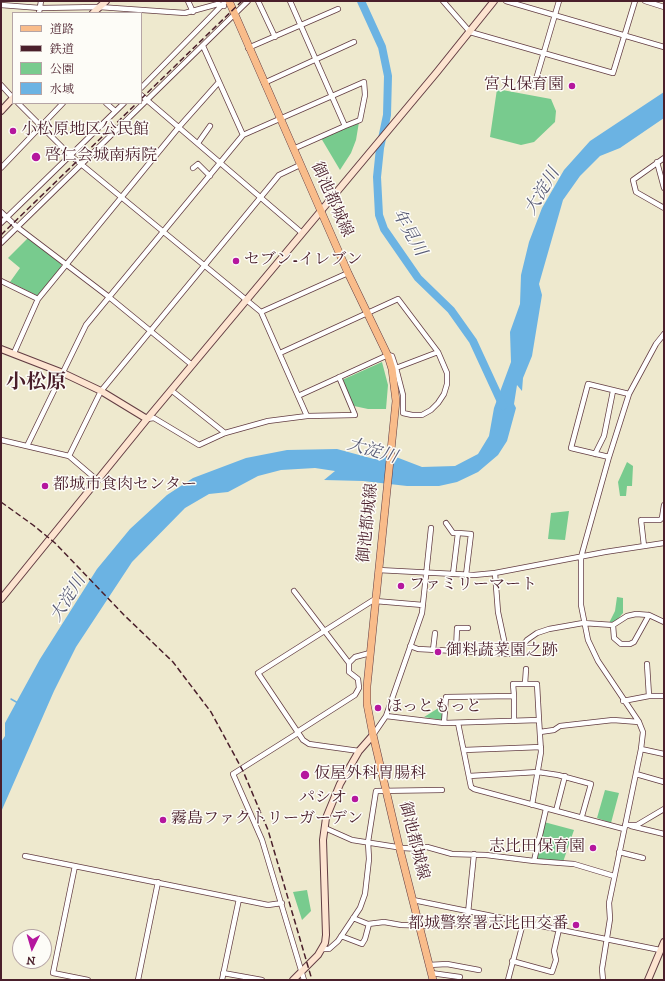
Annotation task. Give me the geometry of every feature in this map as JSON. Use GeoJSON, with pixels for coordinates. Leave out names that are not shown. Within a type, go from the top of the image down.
{"type":"FeatureCollection","features":[{"type":"Feature","properties":{"kind":"main road","name":"御池都城線"},"geometry":{"type":"LineString","coordinates":[[226,3],[234,15],[348,273],[388,355],[392,369],[396,401],[375,600],[367,704],[399,846],[432,977]]}},
{"type":"Feature","properties":{"kind":"street"},"geometry":{"type":"LineString","coordinates":[[39,10],[41,1]]}},
{"type":"Feature","properties":{"kind":"street"},"geometry":{"type":"LineString","coordinates":[[94,12],[106,1]]}},
{"type":"Feature","properties":{"kind":"street"},"geometry":{"type":"LineString","coordinates":[[188,1],[193,12]]}},
{"type":"Feature","properties":{"kind":"street"},"geometry":{"type":"LineString","coordinates":[[1,243],[248,1]]}},
{"type":"Feature","properties":{"kind":"street"},"geometry":{"type":"LineString","coordinates":[[258,1],[275,37]]}},
{"type":"Feature","properties":{"kind":"street"},"geometry":{"type":"LineString","coordinates":[[290,1],[345,126]]}},
{"type":"Feature","properties":{"kind":"street"},"geometry":{"type":"LineString","coordinates":[[444,1],[470,32],[613,73],[635,1]]}},
{"type":"Feature","properties":{"kind":"street"},"geometry":{"type":"LineString","coordinates":[[1,599],[146,419],[321,211],[494,1]]}},
{"type":"Feature","properties":{"kind":"street"},"geometry":{"type":"LineString","coordinates":[[506,1],[664,47]]}},
{"type":"Feature","properties":{"kind":"street"},"geometry":{"type":"LineString","coordinates":[[534,86],[559,1]]}},
{"type":"Feature","properties":{"kind":"street"},"geometry":{"type":"LineString","coordinates":[[645,1],[664,7]]}},
{"type":"Feature","properties":{"kind":"street"},"geometry":{"type":"LineString","coordinates":[[1,5],[39,10],[99,7],[141,12],[193,12],[226,3]]}},
{"type":"Feature","properties":{"kind":"street"},"geometry":{"type":"LineString","coordinates":[[142,87],[226,3]]}},
{"type":"Feature","properties":{"kind":"street"},"geometry":{"type":"LineString","coordinates":[[248,48],[338,9]]}},
{"type":"Feature","properties":{"kind":"street"},"geometry":{"type":"LineString","coordinates":[[264,83],[354,42]]}},
{"type":"Feature","properties":{"kind":"street"},"geometry":{"type":"LineString","coordinates":[[203,46],[243,135]]}},
{"type":"Feature","properties":{"kind":"street"},"geometry":{"type":"LineString","coordinates":[[14,353],[38,299],[179,127],[219,82]]}},
{"type":"Feature","properties":{"kind":"street"},"geometry":{"type":"LineString","coordinates":[[27,446],[86,325],[243,135],[364,82],[365,95],[360,120],[293,149]]}},
{"type":"Feature","properties":{"kind":"street"},"geometry":{"type":"LineString","coordinates":[[1,85],[12,97]]}},
{"type":"Feature","properties":{"kind":"street"},"geometry":{"type":"LineString","coordinates":[[142,96],[302,232]]}},
{"type":"Feature","properties":{"kind":"street"},"geometry":{"type":"LineString","coordinates":[[1,111],[12,99]]}},
{"type":"Feature","properties":{"kind":"street"},"geometry":{"type":"LineString","coordinates":[[19,104],[70,155],[261,312],[307,416]]}},
{"type":"Feature","properties":{"kind":"street"},"geometry":{"type":"LineString","coordinates":[[1,168],[62,104]]}},
{"type":"Feature","properties":{"kind":"street"},"geometry":{"type":"LineString","coordinates":[[107,104],[115,111]]}},
{"type":"Feature","properties":{"kind":"street"},"geometry":{"type":"LineString","coordinates":[[1,223],[123,104]]}},
{"type":"Feature","properties":{"kind":"street"},"geometry":{"type":"LineString","coordinates":[[198,143],[210,126]]}},
{"type":"Feature","properties":{"kind":"street"},"geometry":{"type":"LineString","coordinates":[[664,158],[633,180],[636,192],[664,208]]}},
{"type":"Feature","properties":{"kind":"street"},"geometry":{"type":"LineString","coordinates":[[657,162],[664,188]]}},
{"type":"Feature","properties":{"kind":"street"},"geometry":{"type":"LineString","coordinates":[[193,168],[198,164],[210,176]]}},
{"type":"Feature","properties":{"kind":"street"},"geometry":{"type":"LineString","coordinates":[[69,456],[101,391],[280,175],[300,165]]}},
{"type":"Feature","properties":{"kind":"street"},"geometry":{"type":"LineString","coordinates":[[1,212],[17,227],[109,298],[192,365]]}},
{"type":"Feature","properties":{"kind":"street"},"geometry":{"type":"LineString","coordinates":[[261,312],[348,273]]}},
{"type":"Feature","properties":{"kind":"street"},"geometry":{"type":"LineString","coordinates":[[1,281],[38,299]]}},
{"type":"Feature","properties":{"kind":"street"},"geometry":{"type":"LineString","coordinates":[[280,353],[398,299],[438,352],[447,373],[444,394],[431,410],[422,414],[403,413],[403,395],[392,356],[388,355],[298,396]]}},
{"type":"Feature","properties":{"kind":"street"},"geometry":{"type":"LineString","coordinates":[[603,980],[603,962],[606,941],[608,939],[609,903],[619,852],[626,827],[641,749],[642,732],[639,722],[623,701],[598,661],[588,640],[583,623],[581,605],[581,557],[609,457],[629,394],[656,344],[664,334]]}},
{"type":"Feature","properties":{"kind":"street"},"geometry":{"type":"LineString","coordinates":[[1,350],[14,353],[63,372],[101,391],[146,419],[154,418],[199,445],[225,433],[268,421],[307,416],[356,415],[338,377]]}},
{"type":"Feature","properties":{"kind":"street"},"geometry":{"type":"LineString","coordinates":[[396,368],[438,352]]}},
{"type":"Feature","properties":{"kind":"street"},"geometry":{"type":"LineString","coordinates":[[609,457],[571,448],[588,384],[629,394]]}},
{"type":"Feature","properties":{"kind":"street"},"geometry":{"type":"LineString","coordinates":[[171,390],[225,433]]}},
{"type":"Feature","properties":{"kind":"street"},"geometry":{"type":"LineString","coordinates":[[595,454],[604,436],[613,391]]}},
{"type":"Feature","properties":{"kind":"street"},"geometry":{"type":"LineString","coordinates":[[1,440],[69,456],[97,480]]}},
{"type":"Feature","properties":{"kind":"street"},"geometry":{"type":"LineString","coordinates":[[644,546],[641,520],[660,520],[662,518],[664,505]]}},
{"type":"Feature","properties":{"kind":"street"},"geometry":{"type":"LineString","coordinates":[[446,523],[453,533],[471,534],[466,575]]}},
{"type":"Feature","properties":{"kind":"street"},"geometry":{"type":"LineString","coordinates":[[293,980],[322,949],[326,935],[323,840],[325,828],[333,798],[359,751],[373,735],[386,716],[423,605],[431,528]]}},
{"type":"Feature","properties":{"kind":"street"},"geometry":{"type":"LineString","coordinates":[[453,574],[458,533]]}},
{"type":"Feature","properties":{"kind":"street"},"geometry":{"type":"LineString","coordinates":[[378,570],[466,575],[496,573],[664,543]]}},
{"type":"Feature","properties":{"kind":"street"},"geometry":{"type":"LineString","coordinates":[[496,573],[498,612],[507,654]]}},
{"type":"Feature","properties":{"kind":"street"},"geometry":{"type":"LineString","coordinates":[[294,591],[349,663],[349,672],[358,679],[358,692],[298,733],[233,774],[262,840],[304,980]]}},
{"type":"Feature","properties":{"kind":"street"},"geometry":{"type":"LineString","coordinates":[[359,751],[309,744],[303,740],[258,673],[375,600],[423,605]]}},
{"type":"Feature","properties":{"kind":"street"},"geometry":{"type":"LineString","coordinates":[[410,646],[433,650],[513,654],[518,652],[527,640],[537,634],[583,623],[613,625],[627,616],[636,614],[649,616],[664,622]]}},
{"type":"Feature","properties":{"kind":"street"},"geometry":{"type":"LineString","coordinates":[[613,625],[614,638],[621,644],[630,644],[634,642],[649,616]]}},
{"type":"Feature","properties":{"kind":"street"},"geometry":{"type":"LineString","coordinates":[[456,650],[457,628],[468,628]]}},
{"type":"Feature","properties":{"kind":"street"},"geometry":{"type":"LineString","coordinates":[[433,650],[435,633]]}},
{"type":"Feature","properties":{"kind":"street"},"geometry":{"type":"LineString","coordinates":[[349,663],[356,657],[370,653]]}},
{"type":"Feature","properties":{"kind":"street"},"geometry":{"type":"LineString","coordinates":[[647,664],[649,696]]}},
{"type":"Feature","properties":{"kind":"street"},"geometry":{"type":"LineString","coordinates":[[525,684],[526,669]]}},
{"type":"Feature","properties":{"kind":"street"},"geometry":{"type":"LineString","coordinates":[[514,721],[513,684],[537,684],[541,747],[532,805]]}},
{"type":"Feature","properties":{"kind":"street"},"geometry":{"type":"LineString","coordinates":[[444,723],[446,697],[514,696]]}},
{"type":"Feature","properties":{"kind":"street"},"geometry":{"type":"LineString","coordinates":[[623,701],[649,696],[664,696]]}},
{"type":"Feature","properties":{"kind":"street"},"geometry":{"type":"LineString","coordinates":[[386,716],[444,723],[539,720]]}},
{"type":"Feature","properties":{"kind":"street"},"geometry":{"type":"LineString","coordinates":[[540,732],[554,730],[560,726],[612,720],[639,722]]}},
{"type":"Feature","properties":{"kind":"street"},"geometry":{"type":"LineString","coordinates":[[458,723],[471,787],[474,789],[546,809],[664,834]]}},
{"type":"Feature","properties":{"kind":"street"},"geometry":{"type":"LineString","coordinates":[[464,750],[541,747]]}},
{"type":"Feature","properties":{"kind":"street"},"geometry":{"type":"LineString","coordinates":[[641,749],[664,754]]}},
{"type":"Feature","properties":{"kind":"street"},"geometry":{"type":"LineString","coordinates":[[469,776],[538,772],[565,776],[591,784],[582,816]]}},
{"type":"Feature","properties":{"kind":"street"},"geometry":{"type":"LineString","coordinates":[[636,774],[664,782]]}},
{"type":"Feature","properties":{"kind":"street"},"geometry":{"type":"LineString","coordinates":[[556,811],[565,776]]}},
{"type":"Feature","properties":{"kind":"street"},"geometry":{"type":"LineString","coordinates":[[322,949],[329,949],[341,936],[360,908],[366,888],[369,859],[368,842],[376,791],[386,789],[398,792],[442,790]]}},
{"type":"Feature","properties":{"kind":"street"},"geometry":{"type":"LineString","coordinates":[[534,862],[546,809]]}},
{"type":"Feature","properties":{"kind":"street"},"geometry":{"type":"LineString","coordinates":[[626,827],[637,824],[664,809]]}},
{"type":"Feature","properties":{"kind":"street"},"geometry":{"type":"LineString","coordinates":[[325,828],[340,836],[368,842],[419,849],[427,847],[452,854],[474,854],[534,862],[584,866],[614,876]]}},
{"type":"Feature","properties":{"kind":"street"},"geometry":{"type":"LineString","coordinates":[[619,852],[643,858]]}},
{"type":"Feature","properties":{"kind":"street"},"geometry":{"type":"LineString","coordinates":[[353,918],[369,924],[384,922],[401,925],[440,926],[467,923],[467,911],[474,854]]}},
{"type":"Feature","properties":{"kind":"street"},"geometry":{"type":"LineString","coordinates":[[25,856],[268,905],[282,903]]}},
{"type":"Feature","properties":{"kind":"street"},"geometry":{"type":"LineString","coordinates":[[75,866],[53,972],[88,980]]}},
{"type":"Feature","properties":{"kind":"street"},"geometry":{"type":"LineString","coordinates":[[138,980],[158,882]]}},
{"type":"Feature","properties":{"kind":"street"},"geometry":{"type":"LineString","coordinates":[[222,980],[239,898]]}},
{"type":"Feature","properties":{"kind":"street"},"geometry":{"type":"LineString","coordinates":[[412,900],[662,951]]}},
{"type":"Feature","properties":{"kind":"street"},"geometry":{"type":"LineString","coordinates":[[508,980],[523,923]]}},
{"type":"Feature","properties":{"kind":"street"},"geometry":{"type":"LineString","coordinates":[[341,936],[362,944],[369,924]]}},
{"type":"Feature","properties":{"kind":"street"},"geometry":{"type":"LineString","coordinates":[[512,961],[552,972],[556,960],[554,951],[559,930]]}},
{"type":"Feature","properties":{"kind":"street"},"geometry":{"type":"LineString","coordinates":[[648,980],[662,951],[664,942]]}},
{"type":"Feature","properties":{"kind":"street"},"geometry":{"type":"LineString","coordinates":[[429,965],[447,964],[479,970]]}},
{"type":"Feature","properties":{"kind":"street"},"geometry":{"type":"LineString","coordinates":[[223,973],[262,980]]}},
{"type":"Feature","properties":{"kind":"street"},"geometry":{"type":"LineString","coordinates":[[432,977],[460,977]]}},
{"type":"Feature","properties":{"kind":"green space"},"geometry":{"type":"Polygon","coordinates":[[[497,89],[551,99],[556,111],[555,122],[534,142],[521,145],[490,137],[497,89]]]}},
{"type":"Feature","properties":{"kind":"green space"},"geometry":{"type":"Polygon","coordinates":[[[359,122],[356,140],[351,153],[340,170],[321,138],[359,122]]]}},
{"type":"Feature","properties":{"kind":"green space"},"geometry":{"type":"Polygon","coordinates":[[[28,238],[61,264],[62,267],[38,296],[10,282],[20,268],[8,258],[28,238]]]}},
{"type":"Feature","properties":{"kind":"green space"},"geometry":{"type":"Polygon","coordinates":[[[382,362],[388,385],[386,409],[368,409],[354,406],[342,380],[382,362]]]}},
{"type":"Feature","properties":{"kind":"green space"},"geometry":{"type":"Polygon","coordinates":[[[627,462],[633,466],[632,486],[627,486],[626,496],[620,496],[618,482],[627,462]]]}},
{"type":"Feature","properties":{"kind":"green space"},"geometry":{"type":"Polygon","coordinates":[[[569,511],[565,540],[548,539],[551,513],[569,511]]]}},
{"type":"Feature","properties":{"kind":"green space"},"geometry":{"type":"Polygon","coordinates":[[[617,597],[623,598],[623,613],[616,621],[609,623],[615,611],[617,597]]]}},
{"type":"Feature","properties":{"kind":"green space"},"geometry":{"type":"Polygon","coordinates":[[[445,704],[442,720],[424,717],[445,704]]]}},
{"type":"Feature","properties":{"kind":"green space"},"geometry":{"type":"Polygon","coordinates":[[[605,790],[619,793],[611,823],[597,818],[605,790]]]}},
{"type":"Feature","properties":{"kind":"green space"},"geometry":{"type":"Polygon","coordinates":[[[544,822],[574,830],[563,862],[537,861],[544,822]]]}},
{"type":"Feature","properties":{"kind":"green space"},"geometry":{"type":"Polygon","coordinates":[[[307,890],[311,911],[302,920],[293,892],[307,890]]]}},
{"type":"Feature","properties":{"kind":"water"},"geometry":{"type":"Polygon","coordinates":[[[664,92],[664,118],[620,148],[600,156],[580,176],[563,200],[539,284],[542,295],[532,356],[523,378],[522,391],[517,385],[514,404],[516,408],[507,441],[498,455],[478,472],[457,482],[439,486],[407,486],[363,481],[324,480],[335,471],[315,468],[281,470],[258,476],[228,492],[209,494],[185,508],[132,562],[76,647],[54,691],[1,812],[1,742],[5,736],[5,723],[40,659],[97,569],[130,529],[167,495],[193,478],[246,458],[287,450],[337,449],[374,459],[382,456],[396,457],[422,467],[455,466],[478,454],[489,436],[494,408],[511,362],[510,332],[520,304],[521,275],[529,242],[542,208],[564,170],[590,141],[664,92]]]}},
{"type":"Feature","properties":{"kind":"waterway","name":"年見川"},"geometry":{"type":"LineString","coordinates":[[361,1],[382,47],[388,76],[387,115],[380,148],[377,177],[379,215],[384,229],[418,278],[451,310],[473,341],[503,406]]}},
{"type":"Feature","properties":{"kind":"waterway"},"geometry":{"type":"LineString","coordinates":[[11,699],[18,703]]}},
{"type":"Feature","properties":{"kind":"railway"},"geometry":{"type":"LineString","coordinates":[[142,98],[242,1]]}},
{"type":"Feature","properties":{"kind":"railway"},"geometry":{"type":"LineString","coordinates":[[1,235],[136,104]]}},
{"type":"Feature","properties":{"kind":"railway"},"geometry":{"type":"LineString","coordinates":[[1,502],[55,543],[124,615],[173,662],[211,712],[243,771],[268,830],[312,980]]}},
{"type":"Feature","properties":{"kind":"place","name":"宮丸保育園"},"geometry":{"type":"Point","coordinates":[572,86]}},
{"type":"Feature","properties":{"kind":"place","name":"小松原地区公民館"},"geometry":{"type":"Point","coordinates":[13,131]}},
{"type":"Feature","properties":{"kind":"place","name":"啓仁会城南病院"},"geometry":{"type":"Point","coordinates":[36,157]}},
{"type":"Feature","properties":{"kind":"place","name":"セブン-イレブン"},"geometry":{"type":"Point","coordinates":[236,261]}},
{"type":"Feature","properties":{"kind":"place","name":"都城市食肉センター"},"geometry":{"type":"Point","coordinates":[45,486]}},
{"type":"Feature","properties":{"kind":"place","name":"ファミリーマート"},"geometry":{"type":"Point","coordinates":[401,586]}},
{"type":"Feature","properties":{"kind":"place","name":"御料蔬菜園之跡"},"geometry":{"type":"Point","coordinates":[438,652]}},
{"type":"Feature","properties":{"kind":"place","name":"ほっともっと"},"geometry":{"type":"Point","coordinates":[378,708]}},
{"type":"Feature","properties":{"kind":"place","name":"仮屋外科胃腸科"},"geometry":{"type":"Point","coordinates":[305,775]}},
{"type":"Feature","properties":{"kind":"place","name":"パシオ"},"geometry":{"type":"Point","coordinates":[355,799]}},
{"type":"Feature","properties":{"kind":"place","name":"霧島ファクトリーガーデン"},"geometry":{"type":"Point","coordinates":[163,820]}},
{"type":"Feature","properties":{"kind":"place","name":"志比田保育園"},"geometry":{"type":"Point","coordinates":[593,848]}},
{"type":"Feature","properties":{"kind":"place","name":"都城警察署志比田交番"},"geometry":{"type":"Point","coordinates":[576,925]}},
{"type":"Feature","properties":{"kind":"district","name":"小松原"},"geometry":{"type":"Point","coordinates":[36,384]}},
{"type":"Feature","properties":{"kind":"water label","name":"大淀川"},"geometry":{"type":"Point","coordinates":[543,192]}},
{"type":"Feature","properties":{"kind":"water label","name":"大淀川"},"geometry":{"type":"Point","coordinates":[372,452]}},
{"type":"Feature","properties":{"kind":"water label","name":"大淀川"},"geometry":{"type":"Point","coordinates":[69,599]}}]}
